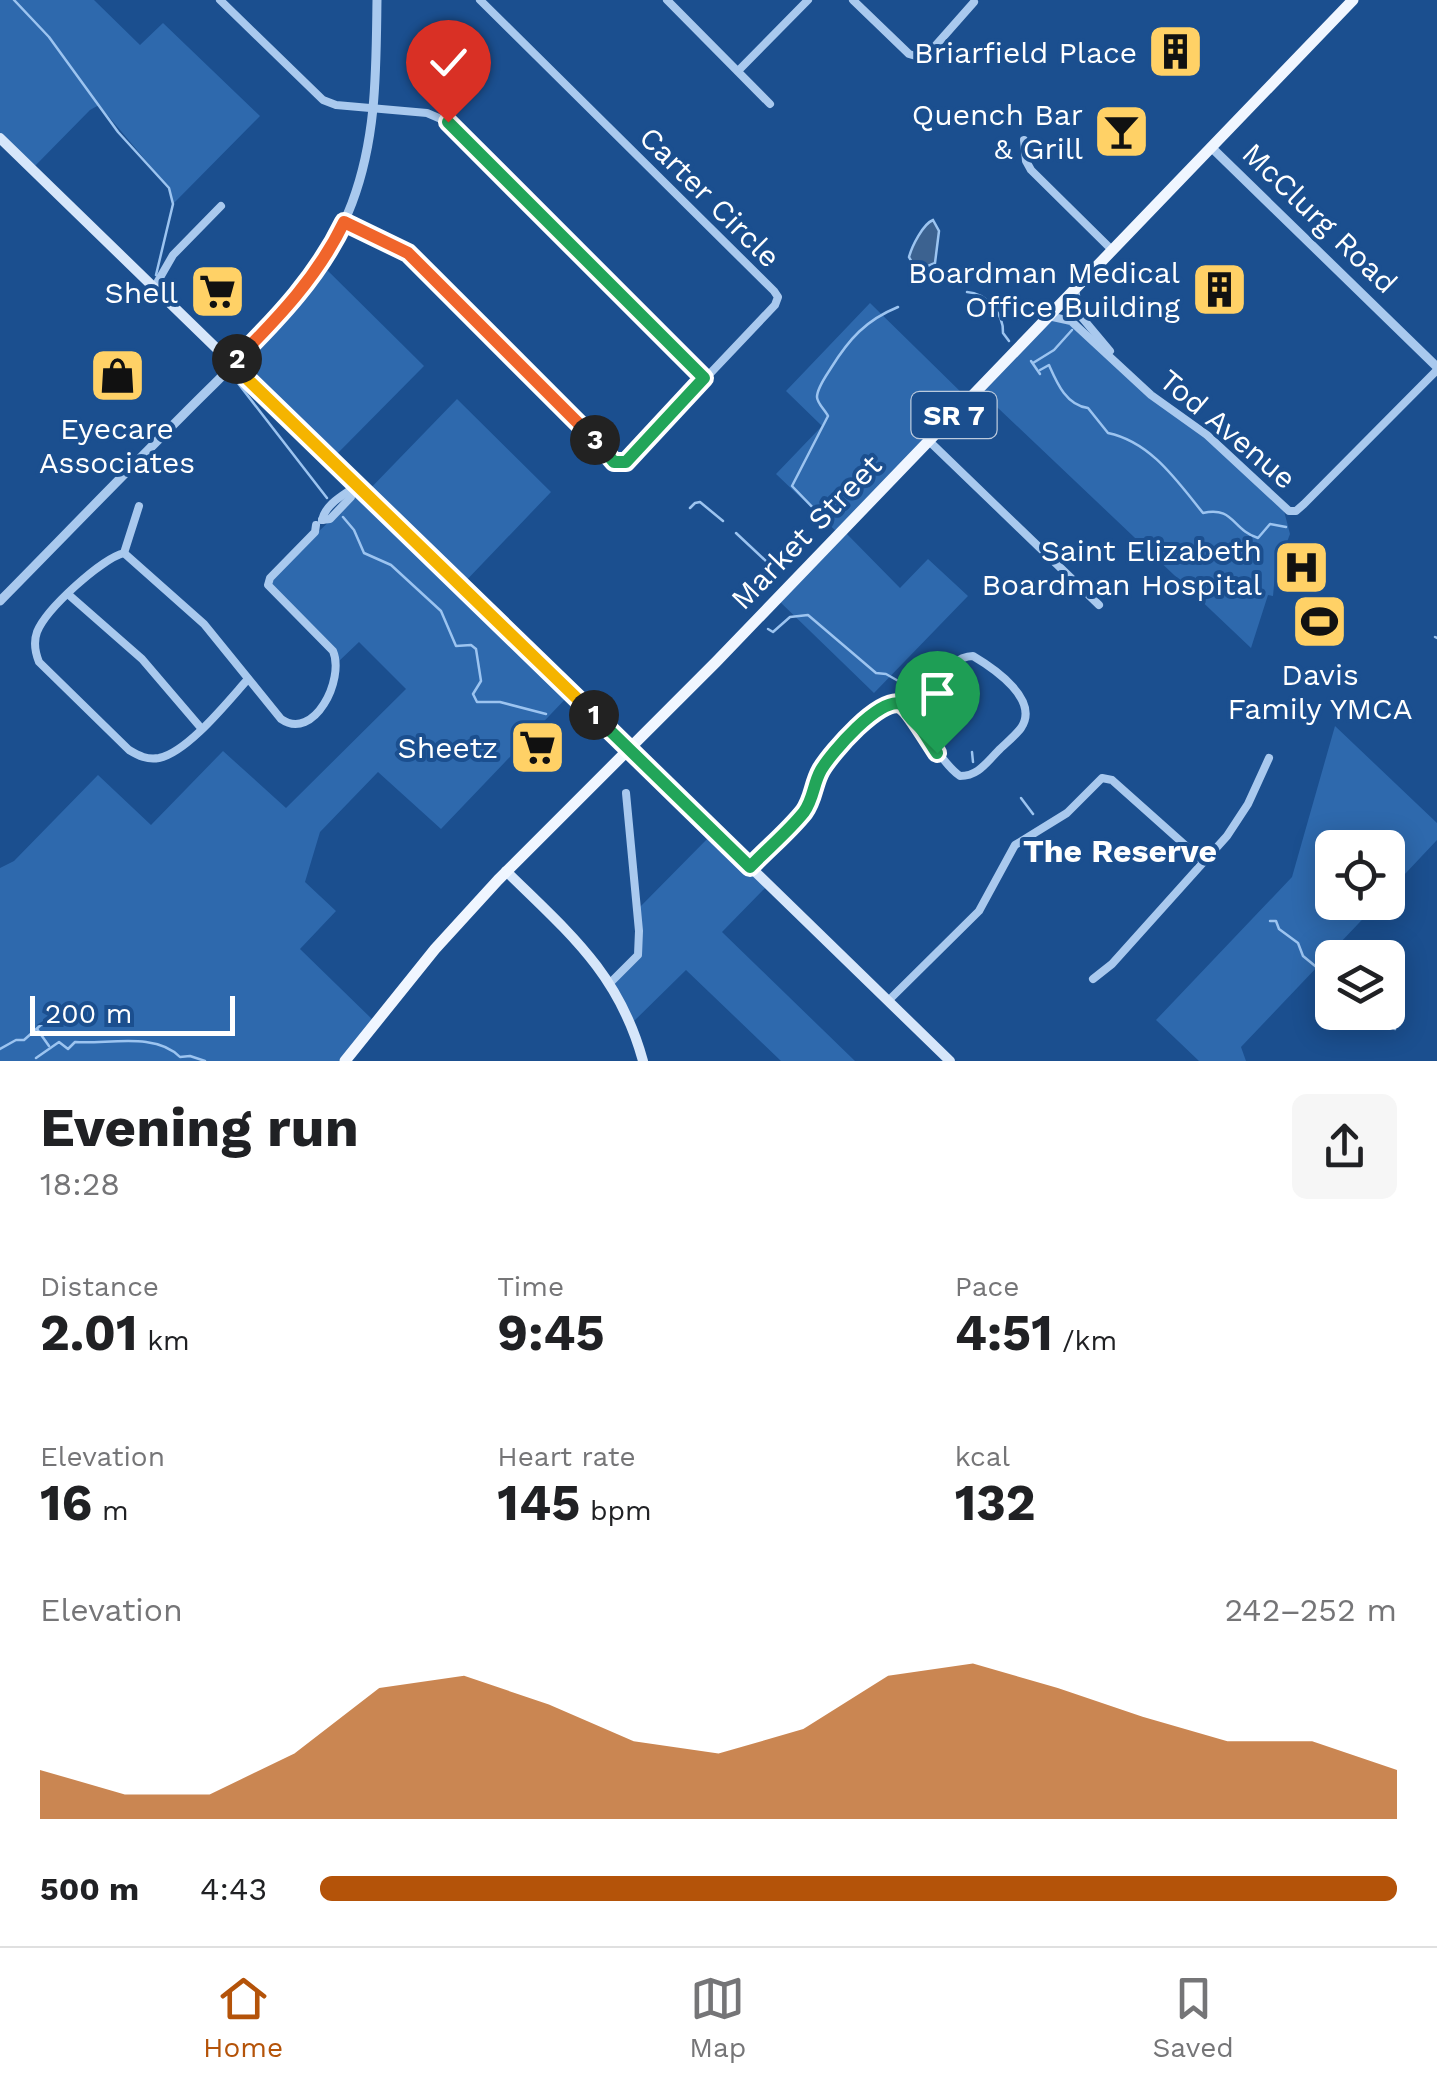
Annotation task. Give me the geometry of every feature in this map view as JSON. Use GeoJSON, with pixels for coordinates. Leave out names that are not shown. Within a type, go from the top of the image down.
{"type":"FeatureCollection","features":[{"type":"Feature","properties":{"kind":"main road","name":"Market Street"},"geometry":{"type":"LineString","coordinates":[[345,1061],[506,870],[716,662],[1353,0]]}},
{"type":"Feature","properties":{"kind":"main road"},"geometry":{"type":"LineString","coordinates":[[0,138],[354,487],[950,1061]]}},
{"type":"Feature","properties":{"kind":"main road"},"geometry":{"type":"LineString","coordinates":[[506,870],[584,948],[611,982],[644,1061]]}},
{"type":"Feature","properties":{"kind":"street"},"geometry":{"type":"LineString","coordinates":[[220,0],[318,97],[336,105],[427,113],[448,122],[704,378]]}},
{"type":"Feature","properties":{"kind":"street"},"geometry":{"type":"LineString","coordinates":[[0,601],[299,294],[323,260],[344,222],[362,175],[374,108],[376,0]]}},
{"type":"Feature","properties":{"kind":"street","name":"Carter Circle"},"geometry":{"type":"LineString","coordinates":[[344,222],[408,253],[614,462],[629,459],[774,308],[777,295],[480,0]]}},
{"type":"Feature","properties":{"kind":"street"},"geometry":{"type":"LineString","coordinates":[[666,0],[770,104]]}},
{"type":"Feature","properties":{"kind":"street"},"geometry":{"type":"LineString","coordinates":[[738,71],[808,0]]}},
{"type":"Feature","properties":{"kind":"street"},"geometry":{"type":"LineString","coordinates":[[853,0],[910,54],[919,57],[928,53],[974,2]]}},
{"type":"Feature","properties":{"kind":"street"},"geometry":{"type":"LineString","coordinates":[[1024,140],[1026,161],[1032,170],[1112,250]]}},
{"type":"Feature","properties":{"kind":"street","name":"McClurg Road"},"geometry":{"type":"LineString","coordinates":[[1211,147],[1437,368]]}},
{"type":"Feature","properties":{"kind":"street"},"geometry":{"type":"LineString","coordinates":[[154,288],[174,255],[221,206]]}},
{"type":"Feature","properties":{"kind":"street","name":"Tod Avenue"},"geometry":{"type":"LineString","coordinates":[[1075,288],[1079,314],[1118,363]]}},
{"type":"Feature","properties":{"kind":"street","name":"Tod Avenue"},"geometry":{"type":"LineString","coordinates":[[1048,316],[1071,321],[1151,395],[1212,440],[1289,511],[1296,512],[1437,368]]}},
{"type":"Feature","properties":{"kind":"street"},"geometry":{"type":"LineString","coordinates":[[929,441],[1099,604]]}},
{"type":"Feature","properties":{"kind":"street"},"geometry":{"type":"LineString","coordinates":[[139,506],[124,553],[98,566],[41,625],[34,649],[44,669],[146,758],[166,756],[201,728],[248,678]]}},
{"type":"Feature","properties":{"kind":"street"},"geometry":{"type":"LineString","coordinates":[[124,553],[204,624],[281,719],[293,726],[311,719],[336,680],[338,662],[334,652],[268,585],[270,578],[315,532],[316,524]]}},
{"type":"Feature","properties":{"kind":"street"},"geometry":{"type":"LineString","coordinates":[[69,596],[142,659],[201,728]]}},
{"type":"Feature","properties":{"kind":"street"},"geometry":{"type":"LineString","coordinates":[[750,867],[812,801],[816,778],[824,764],[874,712],[888,703],[900,703],[908,710],[937,753],[960,776],[972,776],[983,767],[1021,728],[1026,717],[1025,703],[1018,692],[973,656],[957,660],[923,699],[908,710]]}},
{"type":"Feature","properties":{"kind":"street"},"geometry":{"type":"LineString","coordinates":[[1093,979],[1112,964],[1242,815],[1269,758]]}},
{"type":"Feature","properties":{"kind":"street"},"geometry":{"type":"LineString","coordinates":[[888,1000],[980,911],[1015,845],[1067,813],[1102,778],[1112,780],[1204,862]]}},
{"type":"Feature","properties":{"kind":"street"},"geometry":{"type":"LineString","coordinates":[[611,982],[638,955],[626,792]]}},
{"type":"Feature","properties":{"kind":"shaded area"},"geometry":{"type":"Polygon","coordinates":[[[0,0],[94,0],[140,45],[163,23],[260,116],[173,204],[169,188],[99,105],[32,169],[0,138],[0,0]]]}},
{"type":"Feature","properties":{"kind":"shaded area"},"geometry":{"type":"Polygon","coordinates":[[[933,220],[939,231],[935,263],[913,264],[909,257],[913,247],[933,220]]]}},
{"type":"Feature","properties":{"kind":"shaded area"},"geometry":{"type":"Polygon","coordinates":[[[321,264],[424,366],[330,461],[233,365],[321,264]]]}},
{"type":"Feature","properties":{"kind":"shaded area"},"geometry":{"type":"Polygon","coordinates":[[[870,303],[968,399],[843,530],[900,588],[928,559],[968,596],[874,693],[777,599],[839,534],[776,474],[822,426],[786,391],[870,303]]]}},
{"type":"Feature","properties":{"kind":"shaded area"},"geometry":{"type":"Polygon","coordinates":[[[1048,316],[1071,323],[1230,459],[1284,511],[1290,534],[1275,574],[1273,596],[1268,595],[1251,648],[978,389],[1048,316]]]}},
{"type":"Feature","properties":{"kind":"shaded area"},"geometry":{"type":"Polygon","coordinates":[[[457,399],[551,492],[460,587],[571,693],[441,829],[378,772],[320,832],[305,882],[336,911],[300,949],[375,1022],[345,1061],[0,1061],[0,868],[14,861],[98,775],[151,825],[223,751],[286,808],[406,689],[359,642],[338,662],[277,597],[270,578],[361,491],[365,494],[457,399]]]}},
{"type":"Feature","properties":{"kind":"shaded area"},"geometry":{"type":"Polygon","coordinates":[[[1335,726],[1437,823],[1437,840],[1405,874],[1405,830],[1315,830],[1315,920],[1362,920],[1343,940],[1315,940],[1315,969],[1241,1047],[1246,1061],[1199,1061],[1156,1020],[1292,877],[1335,726]]]}},
{"type":"Feature","properties":{"kind":"shaded area"},"geometry":{"type":"Polygon","coordinates":[[[714,832],[769,884],[722,932],[855,1061],[781,1061],[686,970],[631,1024],[611,982],[638,955],[637,910],[714,832]]]}},
{"type":"Feature","properties":{"kind":"waterway"},"geometry":{"type":"LineString","coordinates":[[14,0],[49,37],[118,132],[169,188],[173,204],[156,275]]}},
{"type":"Feature","properties":{"kind":"waterway"},"geometry":{"type":"LineString","coordinates":[[967,292],[981,296],[992,306],[1009,341]]}},
{"type":"Feature","properties":{"kind":"waterway"},"geometry":{"type":"LineString","coordinates":[[819,514],[792,486],[828,416],[817,399],[818,390],[852,339],[867,324],[898,307]]}},
{"type":"Feature","properties":{"kind":"waterway"},"geometry":{"type":"LineString","coordinates":[[1033,363],[1054,350],[1072,330]]}},
{"type":"Feature","properties":{"kind":"waterway"},"geometry":{"type":"LineString","coordinates":[[1031,361],[1040,374]]}},
{"type":"Feature","properties":{"kind":"waterway"},"geometry":{"type":"LineString","coordinates":[[1040,370],[1049,365],[1068,398],[1088,408],[1108,433],[1150,454],[1203,513],[1221,513],[1258,538],[1270,524],[1286,527]]}},
{"type":"Feature","properties":{"kind":"waterway"},"geometry":{"type":"LineString","coordinates":[[234,378],[327,498]]}},
{"type":"Feature","properties":{"kind":"waterway"},"geometry":{"type":"LineString","coordinates":[[690,508],[700,502],[723,521]]}},
{"type":"Feature","properties":{"kind":"waterway"},"geometry":{"type":"LineString","coordinates":[[343,517],[364,553],[391,565],[441,611],[456,646],[471,645],[476,649],[481,681],[473,694],[477,702],[500,702],[546,714]]}},
{"type":"Feature","properties":{"kind":"waterway"},"geometry":{"type":"LineString","coordinates":[[736,533],[767,562],[765,572]]}},
{"type":"Feature","properties":{"kind":"waterway"},"geometry":{"type":"LineString","coordinates":[[768,629],[773,632],[790,617],[808,615],[876,673],[886,674],[916,691]]}},
{"type":"Feature","properties":{"kind":"waterway"},"geometry":{"type":"LineString","coordinates":[[972,752],[973,762]]}},
{"type":"Feature","properties":{"kind":"waterway"},"geometry":{"type":"LineString","coordinates":[[1021,798],[1033,814]]}},
{"type":"Feature","properties":{"kind":"waterway"},"geometry":{"type":"LineString","coordinates":[[1270,921],[1276,921],[1315,966]]}},
{"type":"Feature","properties":{"kind":"waterway"},"geometry":{"type":"LineString","coordinates":[[0,1049],[24,1040],[42,1024]]}},
{"type":"Feature","properties":{"kind":"waterway"},"geometry":{"type":"LineString","coordinates":[[37,1029],[49,1046]]}},
{"type":"Feature","properties":{"kind":"waterway"},"geometry":{"type":"LineString","coordinates":[[36,1058],[59,1042],[68,1049],[75,1042],[129,1041],[157,1044],[180,1057],[205,1061]]}},
{"type":"Feature","properties":{"kind":"place","name":"Briarfield Place"},"geometry":{"type":"Point","coordinates":[1176,52]}},
{"type":"Feature","properties":{"kind":"place","name":"Quench Bar & Grill"},"geometry":{"type":"Point","coordinates":[1122,131]}},
{"type":"Feature","properties":{"kind":"place","name":"Boardman Medical Office Building"},"geometry":{"type":"Point","coordinates":[1219,289]}},
{"type":"Feature","properties":{"kind":"place","name":"Shell"},"geometry":{"type":"Point","coordinates":[217,292]}},
{"type":"Feature","properties":{"kind":"place","name":"Eyecare Associates"},"geometry":{"type":"Point","coordinates":[117,375]}},
{"type":"Feature","properties":{"kind":"place","name":"Saint Elizabeth Boardman Hospital"},"geometry":{"type":"Point","coordinates":[1301,567]}},
{"type":"Feature","properties":{"kind":"place","name":"Davis Family YMCA"},"geometry":{"type":"Point","coordinates":[1320,622]}},
{"type":"Feature","properties":{"kind":"place","name":"Sheetz"},"geometry":{"type":"Point","coordinates":[537,747]}},
{"type":"Feature","properties":{"kind":"district","name":"The Reserve"},"geometry":{"type":"Point","coordinates":[1120,851]}},
{"type":"Feature","properties":{"kind":"route"},"geometry":{"type":"LineString","coordinates":[[448,122],[704,378],[626,462],[614,462],[408,253],[344,222],[299,294],[232,364],[750,867],[812,801],[816,778],[824,764],[874,712],[888,703],[900,703],[908,710],[937,753]]}}]}
